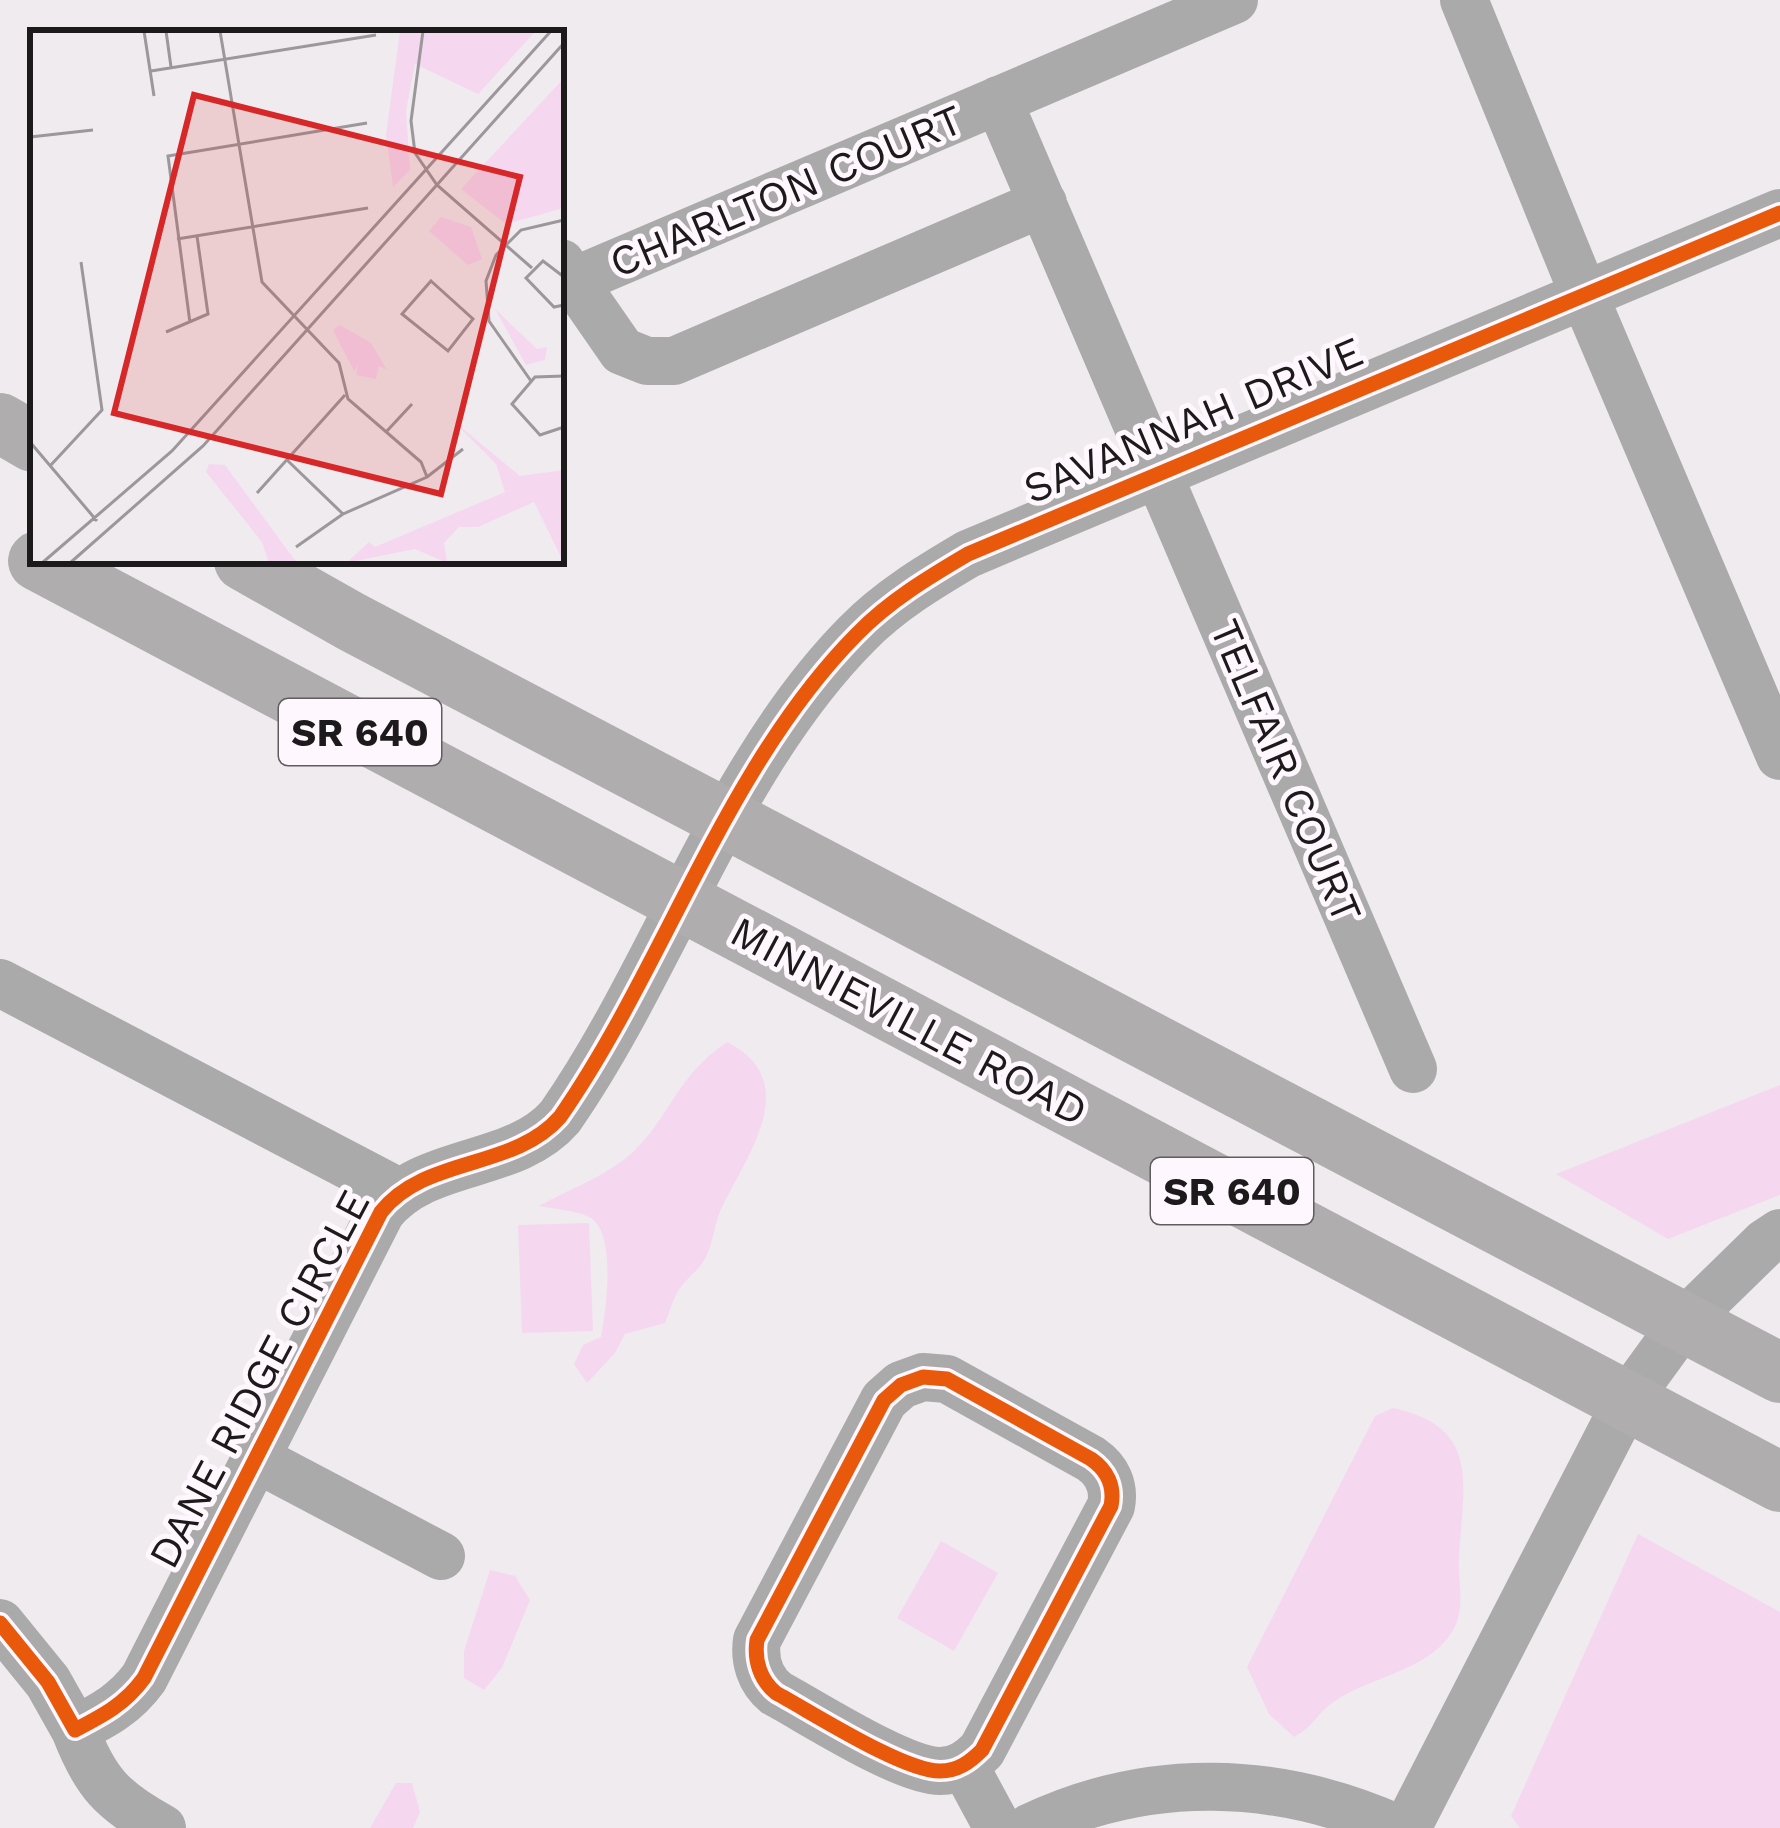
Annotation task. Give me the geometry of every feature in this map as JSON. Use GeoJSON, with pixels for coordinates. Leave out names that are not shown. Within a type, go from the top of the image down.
{"type":"FeatureCollection","features":[{"type":"Feature","properties":{"kind":"main road"},"geometry":{"type":"LineString","coordinates":[[0,423],[30,440]]}},
{"type":"Feature","properties":{"kind":"main road","name":"MINNIEVILLE ROAD"},"geometry":{"type":"LineString","coordinates":[[0,541],[30,557]]}},
{"type":"Feature","properties":{"kind":"main road","name":"MINNIEVILLE ROAD"},"geometry":{"type":"LineString","coordinates":[[44,564],[1780,1482]]}},
{"type":"Feature","properties":{"kind":"main road","name":"SR 640"},"geometry":{"type":"LineString","coordinates":[[249,564],[1780,1373]]}},
{"type":"Feature","properties":{"kind":"street","name":"CHARLTON COURT"},"geometry":{"type":"LineString","coordinates":[[1042,203],[674,362],[647,361],[622,351],[567,272],[1234,0]]}},
{"type":"Feature","properties":{"kind":"street"},"geometry":{"type":"LineString","coordinates":[[1464,0],[1780,756]]}},
{"type":"Feature","properties":{"kind":"street","name":"CHARLTON COURT"},"geometry":{"type":"LineString","coordinates":[[998,100],[1160,473]]}},
{"type":"Feature","properties":{"kind":"street","name":"SAVANNAH DRIVE"},"geometry":{"type":"LineString","coordinates":[[729,819],[759,764],[826,667],[885,608],[968,554],[1780,213]]}},
{"type":"Feature","properties":{"kind":"street","name":"TELFAIR COURT"},"geometry":{"type":"LineString","coordinates":[[1160,473],[1413,1069]]}},
{"type":"Feature","properties":{"kind":"street","name":"DANE RIDGE CIRCLE"},"geometry":{"type":"LineString","coordinates":[[75,1730],[115,1710],[144,1678],[370,1229],[399,1192],[549,1129],[573,1098],[729,819]]}},
{"type":"Feature","properties":{"kind":"street","name":"DANE RIDGE CIRCLE"},"geometry":{"type":"LineString","coordinates":[[0,983],[399,1192]]}},
{"type":"Feature","properties":{"kind":"street"},"geometry":{"type":"LineString","coordinates":[[1407,1828],[1628,1399],[1684,1322],[1780,1233]]}},
{"type":"Feature","properties":{"kind":"street"},"geometry":{"type":"LineString","coordinates":[[923,1377],[947,1379],[1091,1459],[1106,1472],[1113,1496],[982,1750],[964,1765],[936,1771],[912,1765],[776,1693],[764,1680],[756,1650],[757,1640],[884,1400],[901,1384],[923,1377]]}},
{"type":"Feature","properties":{"kind":"street","name":"DANE RIDGE CIRCLE"},"geometry":{"type":"LineString","coordinates":[[255,1458],[441,1556]]}},
{"type":"Feature","properties":{"kind":"street"},"geometry":{"type":"LineString","coordinates":[[0,1623],[48,1682],[94,1775],[110,1794],[162,1828]]}},
{"type":"Feature","properties":{"kind":"street"},"geometry":{"type":"LineString","coordinates":[[964,1765],[998,1828]]}},
{"type":"Feature","properties":{"kind":"street"},"geometry":{"type":"LineString","coordinates":[[1029,1828],[1120,1796],[1219,1785],[1292,1792],[1337,1803],[1396,1828]]}},
{"type":"Feature","properties":{"kind":"shaded area"},"geometry":{"type":"Polygon","coordinates":[[[727,1042],[750,1058],[762,1076],[766,1097],[756,1141],[720,1212],[705,1259],[678,1292],[665,1323],[625,1334],[615,1353],[587,1383],[574,1364],[583,1345],[601,1337],[608,1271],[603,1236],[587,1216],[539,1206],[626,1158],[697,1068],[727,1042]]]}},
{"type":"Feature","properties":{"kind":"shaded area"},"geometry":{"type":"Polygon","coordinates":[[[1780,1085],[1780,1195],[1668,1239],[1556,1174],[1780,1085]]]}},
{"type":"Feature","properties":{"kind":"shaded area"},"geometry":{"type":"Polygon","coordinates":[[[589,1223],[593,1331],[522,1333],[518,1225],[589,1223]]]}},
{"type":"Feature","properties":{"kind":"shaded area"},"geometry":{"type":"Polygon","coordinates":[[[1393,1408],[1422,1417],[1442,1430],[1455,1445],[1461,1464],[1456,1623],[1441,1646],[1426,1657],[1341,1697],[1294,1737],[1269,1714],[1247,1667],[1375,1416],[1393,1408]]]}},
{"type":"Feature","properties":{"kind":"shaded area"},"geometry":{"type":"Polygon","coordinates":[[[1638,1534],[1780,1612],[1780,1828],[1520,1828],[1511,1816],[1638,1534]]]}},
{"type":"Feature","properties":{"kind":"shaded area"},"geometry":{"type":"Polygon","coordinates":[[[941,1541],[998,1573],[954,1651],[897,1618],[941,1541]]]}},
{"type":"Feature","properties":{"kind":"shaded area"},"geometry":{"type":"Polygon","coordinates":[[[490,1570],[515,1576],[530,1600],[502,1668],[484,1690],[464,1678],[464,1651],[490,1570]]]}},
{"type":"Feature","properties":{"kind":"shaded area"},"geometry":{"type":"Polygon","coordinates":[[[396,1783],[412,1783],[420,1812],[413,1828],[370,1828],[396,1783]]]}},
{"type":"Feature","properties":{"kind":"cycle path"},"geometry":{"type":"LineString","coordinates":[[0,1623],[48,1682],[75,1730],[137,1687],[381,1212],[421,1181],[519,1146],[560,1117],[598,1058],[770,744],[811,686],[882,611],[968,554],[1780,213]]}},
{"type":"Feature","properties":{"kind":"cycle path"},"geometry":{"type":"LineString","coordinates":[[923,1377],[947,1379],[1091,1459],[1105,1473],[1112,1492],[1111,1506],[982,1750],[963,1765],[940,1771],[882,1752],[776,1693],[762,1676],[756,1655],[757,1640],[884,1400],[901,1385],[923,1377]]}}]}
